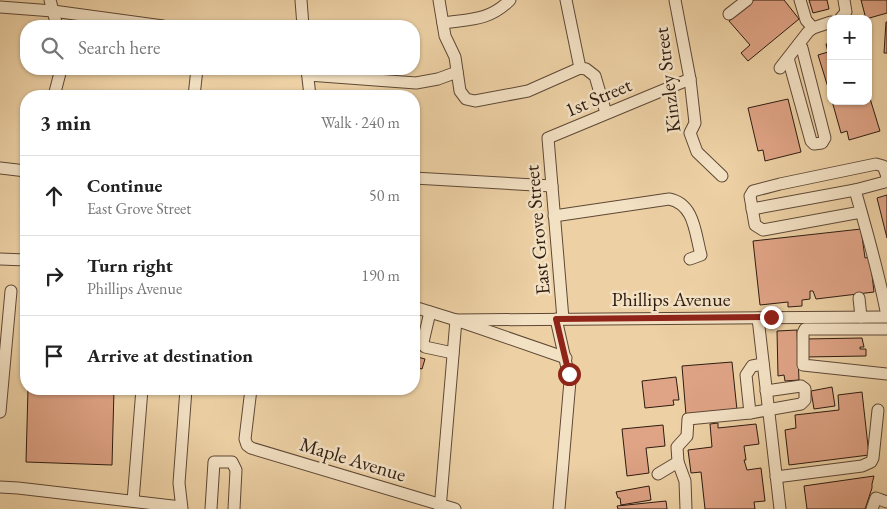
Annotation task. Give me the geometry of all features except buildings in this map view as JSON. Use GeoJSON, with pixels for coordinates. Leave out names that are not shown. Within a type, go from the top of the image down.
{"type":"FeatureCollection","features":[{"type":"Feature","properties":{"kind":"street"},"geometry":{"type":"LineString","coordinates":[[300,0],[302,20]]}},
{"type":"Feature","properties":{"kind":"street"},"geometry":{"type":"LineString","coordinates":[[440,0],[445,36],[455,57],[460,91],[466,99],[475,101],[528,91],[580,68],[586,68],[595,76],[606,113]]}},
{"type":"Feature","properties":{"kind":"street"},"geometry":{"type":"LineString","coordinates":[[443,23],[482,18],[500,9],[510,0]]}},
{"type":"Feature","properties":{"kind":"street"},"geometry":{"type":"LineString","coordinates":[[566,0],[580,68]]}},
{"type":"Feature","properties":{"kind":"street","name":"Kinzley Street"},"geometry":{"type":"LineString","coordinates":[[675,0],[690,79],[695,122],[690,133],[697,152],[722,176]]}},
{"type":"Feature","properties":{"kind":"street"},"geometry":{"type":"LineString","coordinates":[[729,14],[747,0]]}},
{"type":"Feature","properties":{"kind":"street"},"geometry":{"type":"LineString","coordinates":[[800,0],[806,20],[813,28]]}},
{"type":"Feature","properties":{"kind":"street"},"geometry":{"type":"LineString","coordinates":[[843,15],[846,12],[844,0]]}},
{"type":"Feature","properties":{"kind":"street"},"geometry":{"type":"LineString","coordinates":[[0,7],[51,5],[131,20]]}},
{"type":"Feature","properties":{"kind":"street"},"geometry":{"type":"LineString","coordinates":[[51,5],[55,20]]}},
{"type":"Feature","properties":{"kind":"street"},"geometry":{"type":"LineString","coordinates":[[780,68],[813,28],[827,23]]}},
{"type":"Feature","properties":{"kind":"street"},"geometry":{"type":"LineString","coordinates":[[788,58],[811,141],[814,144],[822,143],[825,138],[802,48],[799,44]]}},
{"type":"Feature","properties":{"kind":"street"},"geometry":{"type":"LineString","coordinates":[[337,75],[416,83],[438,80],[457,72]]}},
{"type":"Feature","properties":{"kind":"street"},"geometry":{"type":"LineString","coordinates":[[56,90],[59,75]]}},
{"type":"Feature","properties":{"kind":"street"},"geometry":{"type":"LineString","coordinates":[[195,90],[196,75]]}},
{"type":"Feature","properties":{"kind":"street"},"geometry":{"type":"LineString","coordinates":[[308,75],[310,90]]}},
{"type":"Feature","properties":{"kind":"street","name":"1st Street"},"geometry":{"type":"LineString","coordinates":[[548,138],[690,79]]}},
{"type":"Feature","properties":{"kind":"street"},"geometry":{"type":"LineString","coordinates":[[804,113],[818,110]]}},
{"type":"Feature","properties":{"kind":"street","name":"East Grove Street"},"geometry":{"type":"LineString","coordinates":[[548,138],[559,319],[570,381],[559,509]]}},
{"type":"Feature","properties":{"kind":"street"},"geometry":{"type":"LineString","coordinates":[[752,209],[855,190],[885,182],[887,176],[883,166],[876,164],[753,191],[750,196],[752,209],[755,225],[763,230],[861,212]]}},
{"type":"Feature","properties":{"kind":"street"},"geometry":{"type":"LineString","coordinates":[[0,168],[20,170]]}},
{"type":"Feature","properties":{"kind":"street"},"geometry":{"type":"LineString","coordinates":[[420,178],[552,186]]}},
{"type":"Feature","properties":{"kind":"street"},"geometry":{"type":"LineString","coordinates":[[855,190],[881,285],[887,316]]}},
{"type":"Feature","properties":{"kind":"street"},"geometry":{"type":"LineString","coordinates":[[554,216],[669,199],[675,200],[687,208],[690,214],[701,255],[690,259]]}},
{"type":"Feature","properties":{"kind":"street"},"geometry":{"type":"LineString","coordinates":[[0,259],[20,260]]}},
{"type":"Feature","properties":{"kind":"street"},"geometry":{"type":"LineString","coordinates":[[0,412],[11,291]]}},
{"type":"Feature","properties":{"kind":"street"},"geometry":{"type":"LineString","coordinates":[[859,298],[861,317]]}},
{"type":"Feature","properties":{"kind":"street","name":"Phillips Avenue"},"geometry":{"type":"LineString","coordinates":[[420,309],[566,358]]}},
{"type":"Feature","properties":{"kind":"street"},"geometry":{"type":"LineString","coordinates":[[430,312],[423,342],[425,347],[453,353]]}},
{"type":"Feature","properties":{"kind":"street","name":"Phillips Avenue"},"geometry":{"type":"LineString","coordinates":[[456,320],[887,316]]}},
{"type":"Feature","properties":{"kind":"street"},"geometry":{"type":"LineString","coordinates":[[758,318],[780,509]]}},
{"type":"Feature","properties":{"kind":"street"},"geometry":{"type":"LineString","coordinates":[[440,507],[456,320]]}},
{"type":"Feature","properties":{"kind":"street"},"geometry":{"type":"LineString","coordinates":[[887,329],[806,329],[803,333],[803,365],[887,374]]}},
{"type":"Feature","properties":{"kind":"street"},"geometry":{"type":"LineString","coordinates":[[750,413],[746,376],[752,366],[763,364]]}},
{"type":"Feature","properties":{"kind":"street"},"geometry":{"type":"LineString","coordinates":[[686,509],[685,481],[678,462],[677,447],[687,436],[688,418],[750,413],[768,408],[803,403],[806,396],[805,389],[801,386],[766,390]]}},
{"type":"Feature","properties":{"kind":"street"},"geometry":{"type":"LineString","coordinates":[[133,501],[142,395]]}},
{"type":"Feature","properties":{"kind":"street"},"geometry":{"type":"LineString","coordinates":[[0,487],[98,503],[133,501],[181,508],[179,483],[186,395]]}},
{"type":"Feature","properties":{"kind":"street","name":"Maple Avenue"},"geometry":{"type":"LineString","coordinates":[[249,395],[245,439],[251,448],[440,507],[455,509]]}},
{"type":"Feature","properties":{"kind":"street"},"geometry":{"type":"LineString","coordinates":[[776,477],[867,464],[873,458],[878,410]]}},
{"type":"Feature","properties":{"kind":"street"},"geometry":{"type":"LineString","coordinates":[[211,509],[214,462],[232,462],[236,470],[234,509]]}},
{"type":"Feature","properties":{"kind":"street"},"geometry":{"type":"LineString","coordinates":[[658,474],[678,462]]}},
{"type":"Feature","properties":{"kind":"route"},"geometry":{"type":"LineString","coordinates":[[569,374],[556,319],[771,317]]}}]}
